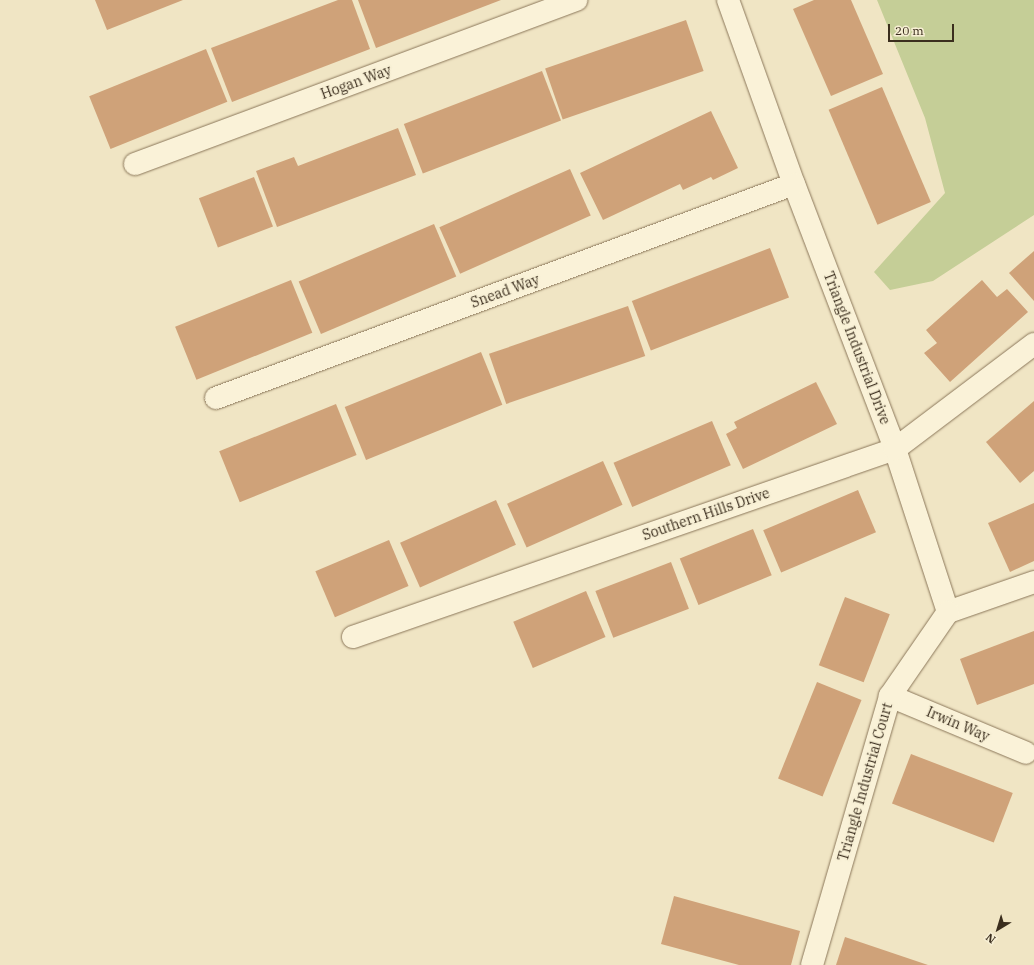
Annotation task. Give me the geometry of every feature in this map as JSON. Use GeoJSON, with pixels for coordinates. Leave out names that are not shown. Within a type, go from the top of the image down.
{"type":"FeatureCollection","features":[{"type":"Feature","properties":{"kind":"street","name":"Hogan Way"},"geometry":{"type":"LineString","coordinates":[[135,164],[576,0]]}},
{"type":"Feature","properties":{"kind":"street","name":"Triangle Industrial Drive"},"geometry":{"type":"LineString","coordinates":[[728,0],[794,184],[896,449],[948,612]]}},
{"type":"Feature","properties":{"kind":"street","name":"Snead Way"},"geometry":{"type":"LineString","coordinates":[[216,398],[794,184]]}},
{"type":"Feature","properties":{"kind":"street","name":"Southern Hills Drive"},"geometry":{"type":"LineString","coordinates":[[353,637],[896,449],[1034,344]]}},
{"type":"Feature","properties":{"kind":"street"},"geometry":{"type":"LineString","coordinates":[[948,612],[1034,582]]}},
{"type":"Feature","properties":{"kind":"street","name":"Triangle Industrial Court"},"geometry":{"type":"LineString","coordinates":[[812,965],[890,696],[948,612]]}},
{"type":"Feature","properties":{"kind":"street","name":"Irwin Way"},"geometry":{"type":"LineString","coordinates":[[890,696],[1026,753]]}},
{"type":"Feature","properties":{"kind":"green space"},"geometry":{"type":"Polygon","coordinates":[[[877,0],[1034,0],[1034,215],[933,281],[890,290],[874,272],[945,193],[925,118],[877,0]]]}},
{"type":"Feature","properties":{"kind":"building"},"geometry":{"type":"Polygon","coordinates":[[[95,0],[183,0],[107,30],[95,0]]]}},
{"type":"Feature","properties":{"kind":"building"},"geometry":{"type":"Polygon","coordinates":[[[338,0],[352,0],[370,49],[232,102],[211,48],[338,0]]]}},
{"type":"Feature","properties":{"kind":"building"},"geometry":{"type":"Polygon","coordinates":[[[358,0],[501,0],[376,48],[358,0]]]}},
{"type":"Feature","properties":{"kind":"building"},"geometry":{"type":"Polygon","coordinates":[[[814,0],[851,0],[883,74],[831,96],[793,9],[814,0]]]}},
{"type":"Feature","properties":{"kind":"building"},"geometry":{"type":"Polygon","coordinates":[[[686,20],[704,71],[563,120],[545,69],[686,20]]]}},
{"type":"Feature","properties":{"kind":"building"},"geometry":{"type":"Polygon","coordinates":[[[206,49],[227,102],[111,149],[89,96],[206,49]]]}},
{"type":"Feature","properties":{"kind":"building"},"geometry":{"type":"Polygon","coordinates":[[[542,71],[561,120],[423,174],[404,124],[542,71]]]}},
{"type":"Feature","properties":{"kind":"building"},"geometry":{"type":"Polygon","coordinates":[[[882,87],[931,202],[877,225],[829,110],[882,87]]]}},
{"type":"Feature","properties":{"kind":"building"},"geometry":{"type":"Polygon","coordinates":[[[711,111],[738,168],[713,180],[711,177],[683,190],[680,184],[603,220],[580,173],[711,111]]]}},
{"type":"Feature","properties":{"kind":"building"},"geometry":{"type":"Polygon","coordinates":[[[398,128],[416,175],[277,227],[256,171],[294,157],[298,166],[398,128]]]}},
{"type":"Feature","properties":{"kind":"building"},"geometry":{"type":"Polygon","coordinates":[[[570,169],[591,216],[460,274],[439,227],[570,169]]]}},
{"type":"Feature","properties":{"kind":"building"},"geometry":{"type":"Polygon","coordinates":[[[254,177],[273,226],[218,248],[199,198],[254,177]]]}},
{"type":"Feature","properties":{"kind":"building"},"geometry":{"type":"Polygon","coordinates":[[[434,224],[456,276],[321,334],[299,281],[434,224]]]}},
{"type":"Feature","properties":{"kind":"building"},"geometry":{"type":"Polygon","coordinates":[[[770,248],[789,297],[651,351],[632,301],[770,248]]]}},
{"type":"Feature","properties":{"kind":"building"},"geometry":{"type":"Polygon","coordinates":[[[1034,251],[1034,301],[1009,273],[1034,251]]]}},
{"type":"Feature","properties":{"kind":"building"},"geometry":{"type":"Polygon","coordinates":[[[291,280],[312,333],[196,380],[175,327],[291,280]]]}},
{"type":"Feature","properties":{"kind":"building"},"geometry":{"type":"Polygon","coordinates":[[[982,280],[997,297],[1007,289],[1028,312],[950,382],[924,353],[937,343],[926,330],[982,280]]]}},
{"type":"Feature","properties":{"kind":"building"},"geometry":{"type":"Polygon","coordinates":[[[628,306],[645,356],[506,404],[489,354],[628,306]]]}},
{"type":"Feature","properties":{"kind":"building"},"geometry":{"type":"Polygon","coordinates":[[[481,352],[502,405],[366,460],[345,407],[481,352]]]}},
{"type":"Feature","properties":{"kind":"building"},"geometry":{"type":"Polygon","coordinates":[[[816,382],[837,424],[743,469],[726,434],[737,428],[734,422],[816,382]]]}},
{"type":"Feature","properties":{"kind":"building"},"geometry":{"type":"Polygon","coordinates":[[[1034,401],[1034,471],[1020,483],[986,442],[1034,401]]]}},
{"type":"Feature","properties":{"kind":"building"},"geometry":{"type":"Polygon","coordinates":[[[336,404],[357,455],[240,502],[219,451],[336,404]]]}},
{"type":"Feature","properties":{"kind":"building"},"geometry":{"type":"Polygon","coordinates":[[[712,421],[731,465],[632,507],[614,463],[712,421]]]}},
{"type":"Feature","properties":{"kind":"building"},"geometry":{"type":"Polygon","coordinates":[[[603,461],[623,505],[527,548],[507,504],[603,461]]]}},
{"type":"Feature","properties":{"kind":"building"},"geometry":{"type":"Polygon","coordinates":[[[858,490],[876,532],[781,573],[763,530],[858,490]]]}},
{"type":"Feature","properties":{"kind":"building"},"geometry":{"type":"Polygon","coordinates":[[[496,500],[516,545],[420,587],[400,543],[496,500]]]}},
{"type":"Feature","properties":{"kind":"building"},"geometry":{"type":"Polygon","coordinates":[[[1034,503],[1034,561],[1010,572],[988,523],[1034,503]]]}},
{"type":"Feature","properties":{"kind":"building"},"geometry":{"type":"Polygon","coordinates":[[[753,529],[772,575],[698,605],[680,559],[753,529]]]}},
{"type":"Feature","properties":{"kind":"building"},"geometry":{"type":"Polygon","coordinates":[[[389,540],[409,586],[335,617],[315,571],[389,540]]]}},
{"type":"Feature","properties":{"kind":"building"},"geometry":{"type":"Polygon","coordinates":[[[671,562],[689,609],[613,638],[595,591],[671,562]]]}},
{"type":"Feature","properties":{"kind":"building"},"geometry":{"type":"Polygon","coordinates":[[[586,591],[606,637],[533,668],[513,622],[586,591]]]}},
{"type":"Feature","properties":{"kind":"building"},"geometry":{"type":"Polygon","coordinates":[[[845,597],[890,614],[864,682],[819,665],[845,597]]]}},
{"type":"Feature","properties":{"kind":"building"},"geometry":{"type":"Polygon","coordinates":[[[1034,631],[1034,684],[977,705],[960,659],[1034,631]]]}},
{"type":"Feature","properties":{"kind":"building"},"geometry":{"type":"Polygon","coordinates":[[[817,682],[862,700],[823,796],[778,778],[817,682]]]}},
{"type":"Feature","properties":{"kind":"building"},"geometry":{"type":"Polygon","coordinates":[[[911,754],[1013,793],[994,843],[892,803],[911,754]]]}},
{"type":"Feature","properties":{"kind":"building"},"geometry":{"type":"Polygon","coordinates":[[[674,896],[800,931],[791,965],[739,965],[661,944],[674,896]]]}},
{"type":"Feature","properties":{"kind":"building"},"geometry":{"type":"Polygon","coordinates":[[[845,937],[928,965],[836,965],[845,937]]]}}]}
